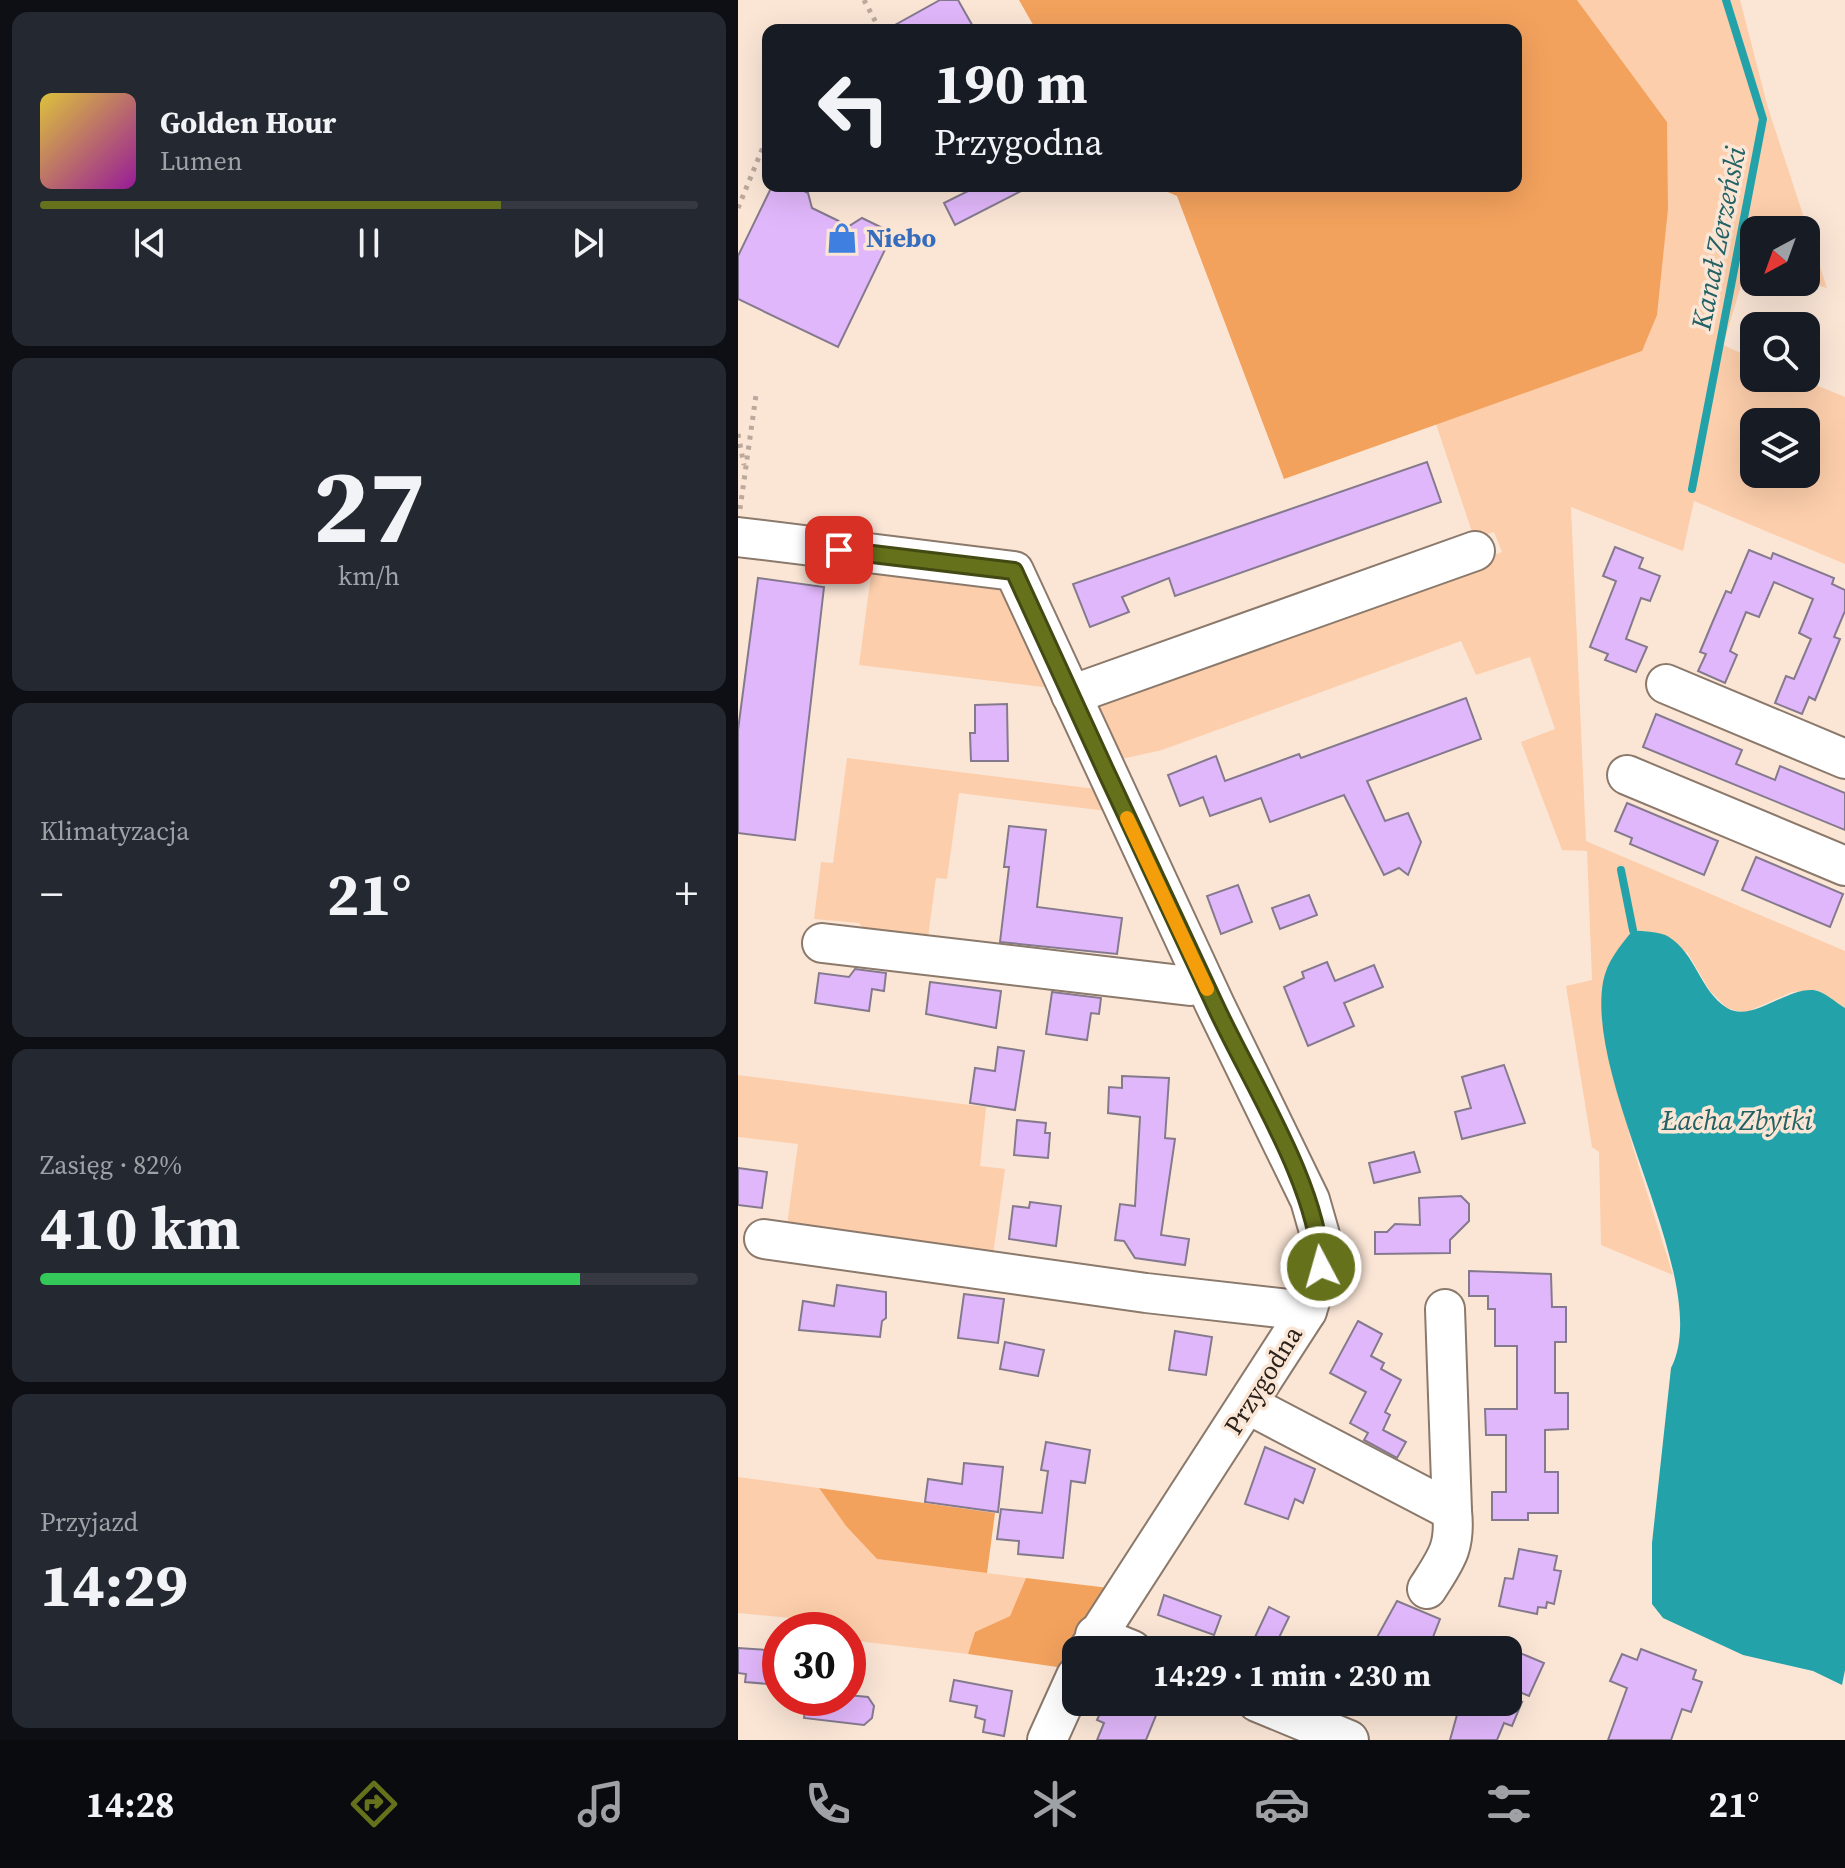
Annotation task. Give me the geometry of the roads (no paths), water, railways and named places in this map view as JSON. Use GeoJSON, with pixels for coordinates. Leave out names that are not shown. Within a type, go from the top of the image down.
{"type":"FeatureCollection","features":[{"type":"Feature","properties":{"kind":"street","name":"Przygodna"},"geometry":{"type":"LineString","coordinates":[[738,537],[1014,571],[1204,982],[1310,1200],[1320,1235],[1321,1267],[1307,1311],[1249,1405],[1096,1636]]}},
{"type":"Feature","properties":{"kind":"street"},"geometry":{"type":"LineString","coordinates":[[1071,695],[1475,551]]}},
{"type":"Feature","properties":{"kind":"street"},"geometry":{"type":"LineString","coordinates":[[1666,684],[1845,759]]}},
{"type":"Feature","properties":{"kind":"street"},"geometry":{"type":"LineString","coordinates":[[1627,775],[1845,866]]}},
{"type":"Feature","properties":{"kind":"street"},"geometry":{"type":"LineString","coordinates":[[822,943],[1190,986],[1204,982]]}},
{"type":"Feature","properties":{"kind":"street"},"geometry":{"type":"LineString","coordinates":[[764,1239],[1146,1293],[1307,1311]]}},
{"type":"Feature","properties":{"kind":"street"},"geometry":{"type":"LineString","coordinates":[[1427,1589],[1450,1552],[1455,1537],[1445,1309]]}},
{"type":"Feature","properties":{"kind":"street"},"geometry":{"type":"LineString","coordinates":[[1249,1405],[1452,1511]]}},
{"type":"Feature","properties":{"kind":"street"},"geometry":{"type":"LineString","coordinates":[[1047,1740],[1062,1707]]}},
{"type":"Feature","properties":{"kind":"street"},"geometry":{"type":"LineString","coordinates":[[1289,1716],[1340,1738]]}},
{"type":"Feature","properties":{"kind":"water","name":"Łacha Zbytki"},"geometry":{"type":"Polygon","coordinates":[[[1633,930],[1661,934],[1678,944],[1710,992],[1727,1008],[1747,1011],[1791,994],[1813,990],[1845,1008],[1845,1670],[1842,1685],[1813,1671],[1743,1655],[1663,1618],[1652,1604],[1652,1543],[1671,1368],[1680,1331],[1676,1287],[1664,1236],[1612,1075],[1603,1026],[1605,974],[1633,930]]]}},
{"type":"Feature","properties":{"kind":"waterway","name":"Kanał Zerzeński"},"geometry":{"type":"LineString","coordinates":[[1692,489],[1763,119],[1726,0]]}},
{"type":"Feature","properties":{"kind":"waterway","name":"Kanał Zerzeński"},"geometry":{"type":"LineString","coordinates":[[1621,870],[1633,930]]}},
{"type":"Feature","properties":{"kind":"place","name":"Niebo"},"geometry":{"type":"Point","coordinates":[842,238]}}]}
